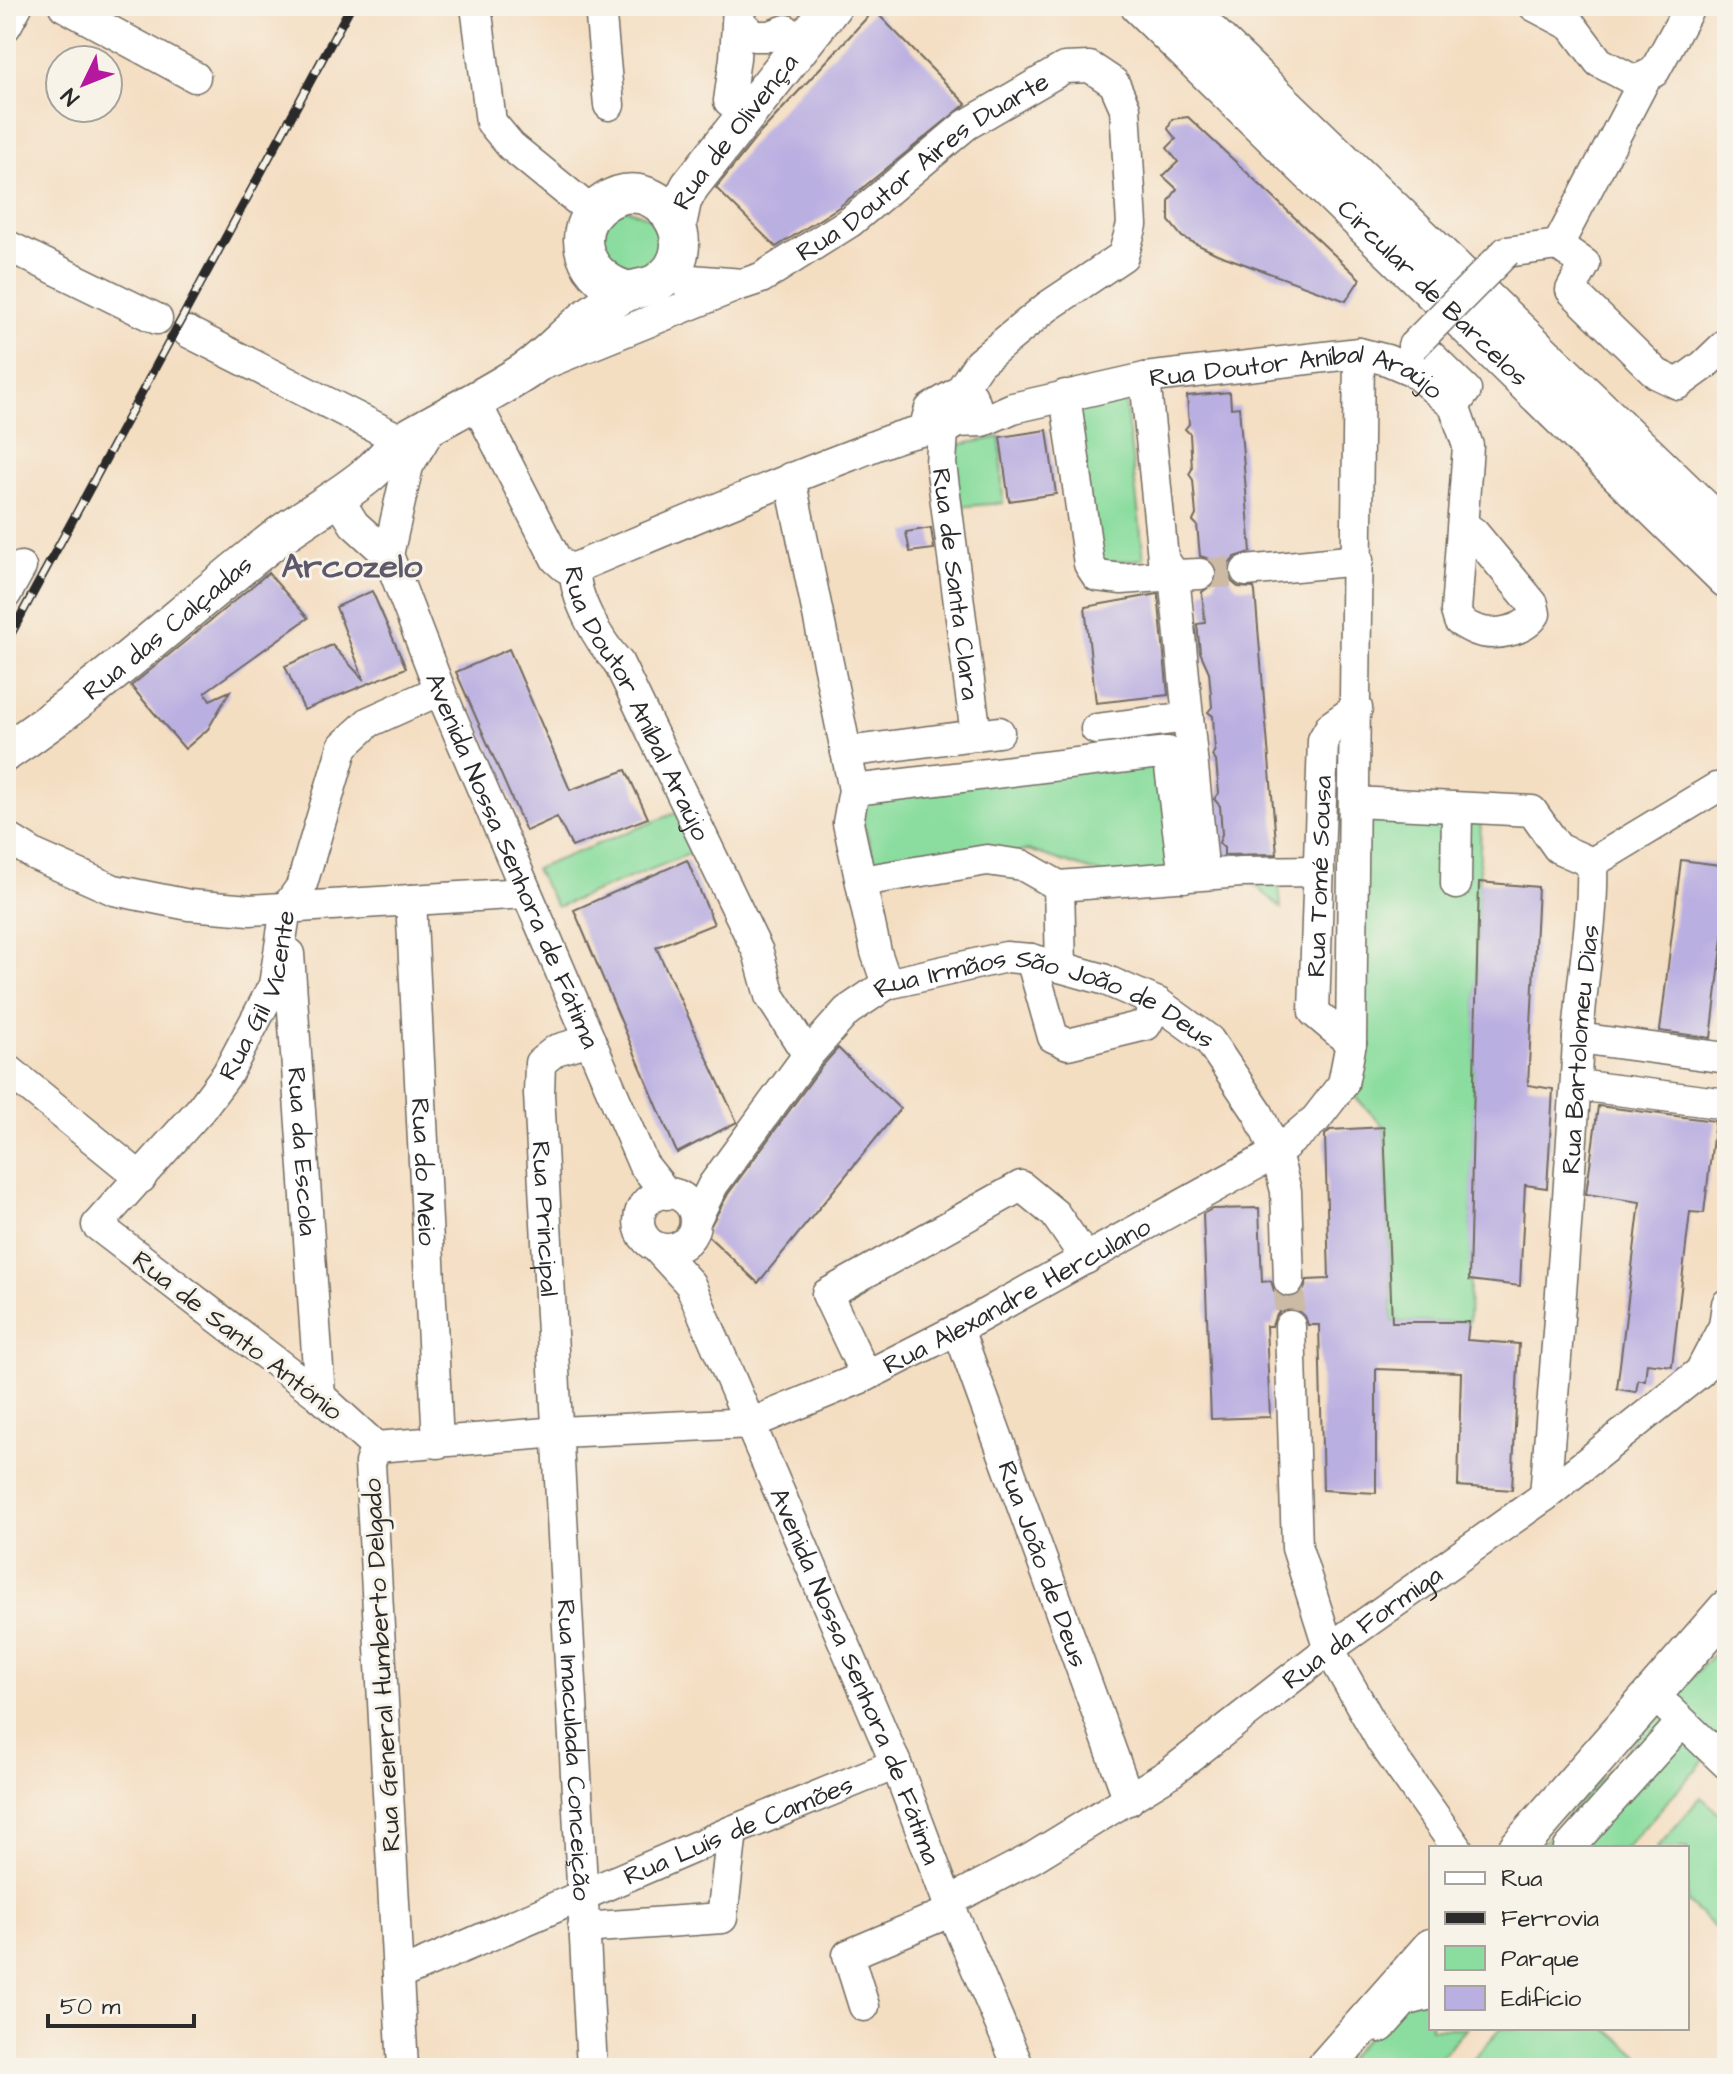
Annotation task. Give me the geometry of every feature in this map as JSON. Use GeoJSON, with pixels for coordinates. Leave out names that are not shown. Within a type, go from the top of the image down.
{"type":"FeatureCollection","features":[{"type":"Feature","properties":{"kind":"main road","name":"Rua de Olivença"},"geometry":{"type":"LineString","coordinates":[[663,259],[690,186],[832,6]]}},
{"type":"Feature","properties":{"kind":"main road"},"geometry":{"type":"LineString","coordinates":[[1112,6],[1537,415],[1626,481]]}},
{"type":"Feature","properties":{"kind":"main road","name":"Circular de Barcelos"},"geometry":{"type":"LineString","coordinates":[[1140,6],[1727,579]]}},
{"type":"Feature","properties":{"kind":"main road","name":"Circular de Barcelos"},"geometry":{"type":"LineString","coordinates":[[1182,6],[1727,532]]}},
{"type":"Feature","properties":{"kind":"main road"},"geometry":{"type":"LineString","coordinates":[[1207,6],[1588,376],[1661,468]]}},
{"type":"Feature","properties":{"kind":"main road","name":"Rua de Olivença"},"geometry":{"type":"LineString","coordinates":[[634,194],[656,184],[673,170],[796,18]]}},
{"type":"Feature","properties":{"kind":"main road"},"geometry":{"type":"LineString","coordinates":[[634,194],[648,196],[670,213],[663,259],[616,288],[594,272],[587,259],[583,244],[586,228],[593,213],[604,203],[618,196],[634,194]]}},
{"type":"Feature","properties":{"kind":"main road","name":"Rua das Calçadas"},"geometry":{"type":"LineString","coordinates":[[526,371],[574,299],[587,259]]}},
{"type":"Feature","properties":{"kind":"main road","name":"Rua das Calçadas"},"geometry":{"type":"LineString","coordinates":[[6,752],[117,671],[311,513],[358,495],[390,451],[526,371],[663,259]]}},
{"type":"Feature","properties":{"kind":"main road"},"geometry":{"type":"LineString","coordinates":[[1520,1846],[1727,1609]]}},
{"type":"Feature","properties":{"kind":"main road"},"geometry":{"type":"LineString","coordinates":[[1325,2068],[1429,1950]]}},
{"type":"Feature","properties":{"kind":"street"},"geometry":{"type":"LineString","coordinates":[[6,26],[17,6]]}},
{"type":"Feature","properties":{"kind":"street"},"geometry":{"type":"LineString","coordinates":[[64,6],[195,77]]}},
{"type":"Feature","properties":{"kind":"street"},"geometry":{"type":"LineString","coordinates":[[476,6],[491,122],[511,146],[593,213]]}},
{"type":"Feature","properties":{"kind":"street"},"geometry":{"type":"LineString","coordinates":[[600,6],[609,105]]}},
{"type":"Feature","properties":{"kind":"street"},"geometry":{"type":"LineString","coordinates":[[1534,6],[1572,26],[1599,62],[1635,81],[1654,72],[1691,7]]}},
{"type":"Feature","properties":{"kind":"street"},"geometry":{"type":"LineString","coordinates":[[738,13],[754,36],[770,36],[796,18]]}},
{"type":"Feature","properties":{"kind":"street"},"geometry":{"type":"LineString","coordinates":[[729,101],[738,13]]}},
{"type":"Feature","properties":{"kind":"street","name":"Rua Doutor Aires Duarte"},"geometry":{"type":"LineString","coordinates":[[663,259],[734,283],[777,270],[850,222],[966,125],[1064,68],[1090,67],[1114,83],[1125,108],[1132,225],[1123,256],[1047,307],[979,363],[949,416]]}},
{"type":"Feature","properties":{"kind":"street"},"geometry":{"type":"LineString","coordinates":[[1558,245],[1646,77]]}},
{"type":"Feature","properties":{"kind":"street"},"geometry":{"type":"LineString","coordinates":[[6,245],[157,319]]}},
{"type":"Feature","properties":{"kind":"street"},"geometry":{"type":"LineString","coordinates":[[1454,406],[1466,390],[1431,356],[1413,346],[1506,252],[1558,245],[1585,264],[1571,290],[1657,374],[1678,384],[1727,343]]}},
{"type":"Feature","properties":{"kind":"street"},"geometry":{"type":"LineString","coordinates":[[526,371],[734,283]]}},
{"type":"Feature","properties":{"kind":"street"},"geometry":{"type":"LineString","coordinates":[[188,332],[418,432],[388,555]]}},
{"type":"Feature","properties":{"kind":"street","name":"Rua Doutor Aníbal Araújo"},"geometry":{"type":"LineString","coordinates":[[808,1055],[770,996],[758,952],[618,662],[607,650],[581,599],[574,580],[575,568],[790,478],[949,416],[1013,408],[1145,378],[1378,348],[1413,371],[1454,406],[1468,446],[1463,525]]}},
{"type":"Feature","properties":{"kind":"street","name":"Rua Tomé Sousa"},"geometry":{"type":"LineString","coordinates":[[1276,1153],[1316,1119],[1343,1084],[1351,1043],[1358,560],[1378,348]]}},
{"type":"Feature","properties":{"kind":"street"},"geometry":{"type":"LineString","coordinates":[[1145,378],[1163,558],[1187,575]]}},
{"type":"Feature","properties":{"kind":"street"},"geometry":{"type":"LineString","coordinates":[[1065,395],[1089,564],[1097,576],[1122,579],[1187,575]]}},
{"type":"Feature","properties":{"kind":"street"},"geometry":{"type":"LineString","coordinates":[[474,399],[556,559],[565,567],[575,568]]}},
{"type":"Feature","properties":{"kind":"street","name":"Rua de Santa Clara"},"geometry":{"type":"LineString","coordinates":[[846,752],[988,734],[941,464],[949,416]]}},
{"type":"Feature","properties":{"kind":"street"},"geometry":{"type":"LineString","coordinates":[[358,495],[389,477],[400,499]]}},
{"type":"Feature","properties":{"kind":"street"},"geometry":{"type":"LineString","coordinates":[[790,478],[854,790],[848,823],[876,952],[887,984]]}},
{"type":"Feature","properties":{"kind":"street"},"geometry":{"type":"LineString","coordinates":[[358,495],[371,527],[386,517],[400,499]]}},
{"type":"Feature","properties":{"kind":"street"},"geometry":{"type":"LineString","coordinates":[[358,495],[388,555]]}},
{"type":"Feature","properties":{"kind":"street","name":"Avenida Nossa Senhora de Fátima"},"geometry":{"type":"LineString","coordinates":[[388,555],[440,690],[643,1164],[672,1195]]}},
{"type":"Feature","properties":{"kind":"street"},"geometry":{"type":"LineString","coordinates":[[1246,571],[1358,560]]}},
{"type":"Feature","properties":{"kind":"street"},"geometry":{"type":"LineString","coordinates":[[6,594],[21,567]]}},
{"type":"Feature","properties":{"kind":"street"},"geometry":{"type":"LineString","coordinates":[[1187,575],[1193,866]]}},
{"type":"Feature","properties":{"kind":"street","name":"Rua Gil Vicente"},"geometry":{"type":"LineString","coordinates":[[97,1225],[200,1110],[227,1074],[274,985],[286,908],[301,887],[343,746],[369,722],[440,690]]}},
{"type":"Feature","properties":{"kind":"street","name":"Rua Tomé Sousa"},"geometry":{"type":"LineString","coordinates":[[1351,1043],[1314,1012],[1323,740],[1331,726],[1357,708]]}},
{"type":"Feature","properties":{"kind":"street"},"geometry":{"type":"LineString","coordinates":[[1096,729],[1188,717]]}},
{"type":"Feature","properties":{"kind":"street"},"geometry":{"type":"LineString","coordinates":[[854,790],[1168,752],[1193,866]]}},
{"type":"Feature","properties":{"kind":"street"},"geometry":{"type":"LineString","coordinates":[[1355,802],[1532,811],[1558,848],[1592,863],[1716,788],[1727,789]]}},
{"type":"Feature","properties":{"kind":"street"},"geometry":{"type":"LineString","coordinates":[[1456,884],[1457,808]]}},
{"type":"Feature","properties":{"kind":"street"},"geometry":{"type":"LineString","coordinates":[[6,837],[35,855],[114,890],[189,905],[250,910],[525,893]]}},
{"type":"Feature","properties":{"kind":"street"},"geometry":{"type":"LineString","coordinates":[[862,881],[987,860],[1022,865],[1059,886],[1193,866],[1241,872],[1319,871]]}},
{"type":"Feature","properties":{"kind":"street","name":"Rua Bartolomeu Dias"},"geometry":{"type":"LineString","coordinates":[[1545,1496],[1578,1038],[1593,895],[1592,863]]}},
{"type":"Feature","properties":{"kind":"street"},"geometry":{"type":"LineString","coordinates":[[1059,886],[1061,967]]}},
{"type":"Feature","properties":{"kind":"street","name":"Rua do Meio"},"geometry":{"type":"LineString","coordinates":[[411,900],[438,1443]]}},
{"type":"Feature","properties":{"kind":"street","name":"Rua da Escola"},"geometry":{"type":"LineString","coordinates":[[286,908],[320,1396]]}},
{"type":"Feature","properties":{"kind":"street","name":"Rua Irmãos São João de Deus"},"geometry":{"type":"LineString","coordinates":[[694,1227],[713,1185],[808,1055],[847,1011],[887,984],[1006,957],[1031,959],[1103,979],[1158,1003],[1209,1040],[1258,1113],[1276,1153],[1286,1191],[1289,1281]]}},
{"type":"Feature","properties":{"kind":"street"},"geometry":{"type":"LineString","coordinates":[[1031,959],[1053,1037],[1068,1044],[1146,1025],[1158,1003]]}},
{"type":"Feature","properties":{"kind":"street"},"geometry":{"type":"LineString","coordinates":[[1578,1038],[1727,1058]]}},
{"type":"Feature","properties":{"kind":"street","name":"Rua Principal"},"geometry":{"type":"LineString","coordinates":[[559,1432],[539,1094],[540,1063],[556,1050],[590,1040]]}},
{"type":"Feature","properties":{"kind":"street"},"geometry":{"type":"LineString","coordinates":[[6,1068],[141,1178]]}},
{"type":"Feature","properties":{"kind":"street"},"geometry":{"type":"LineString","coordinates":[[1577,1085],[1727,1104]]}},
{"type":"Feature","properties":{"kind":"street","name":"Rua Alexandre Herculano"},"geometry":{"type":"LineString","coordinates":[[752,1423],[866,1376],[958,1329],[1276,1153]]}},
{"type":"Feature","properties":{"kind":"street","name":"Avenida Nossa Senhora de Fátima"},"geometry":{"type":"LineString","coordinates":[[641,1211],[643,1164]]}},
{"type":"Feature","properties":{"kind":"street"},"geometry":{"type":"LineString","coordinates":[[672,1195],[690,1206],[694,1227],[682,1245],[674,1249],[656,1247],[643,1236],[639,1219],[641,1211],[652,1198],[713,1185]]}},
{"type":"Feature","properties":{"kind":"street"},"geometry":{"type":"LineString","coordinates":[[866,1376],[827,1294],[1021,1186],[1055,1214],[1086,1259]]}},
{"type":"Feature","properties":{"kind":"street","name":"Rua de Santo António"},"geometry":{"type":"LineString","coordinates":[[97,1225],[320,1396],[376,1447]]}},
{"type":"Feature","properties":{"kind":"street","name":"Avenida Nossa Senhora de Fátima"},"geometry":{"type":"LineString","coordinates":[[690,1284],[694,1227]]}},
{"type":"Feature","properties":{"kind":"street","name":"Avenida Nossa Senhora de Fátima"},"geometry":{"type":"LineString","coordinates":[[656,1247],[690,1284],[752,1423],[896,1764],[950,1906],[1019,2068]]}},
{"type":"Feature","properties":{"kind":"street","name":"Rua da Formiga"},"geometry":{"type":"LineString","coordinates":[[864,2006],[848,1955],[950,1906],[1170,1773],[1329,1649],[1545,1496],[1700,1372],[1724,1326],[1727,1304]]}},
{"type":"Feature","properties":{"kind":"street"},"geometry":{"type":"LineString","coordinates":[[1290,1326],[1297,1548],[1329,1649],[1382,1742],[1456,1846]]}},
{"type":"Feature","properties":{"kind":"street","name":"Rua João de Deus"},"geometry":{"type":"LineString","coordinates":[[958,1329],[1129,1800]]}},
{"type":"Feature","properties":{"kind":"street","name":"Rua General Humberto Delgado"},"geometry":{"type":"LineString","coordinates":[[403,2068],[370,1463],[376,1447],[559,1432],[752,1423]]}},
{"type":"Feature","properties":{"kind":"street","name":"Rua Imaculada Conceição"},"geometry":{"type":"LineString","coordinates":[[559,1432],[592,2068]]}},
{"type":"Feature","properties":{"kind":"street"},"geometry":{"type":"LineString","coordinates":[[1653,1694],[1727,1764]]}},
{"type":"Feature","properties":{"kind":"street"},"geometry":{"type":"LineString","coordinates":[[1571,1846],[1682,1722]]}},
{"type":"Feature","properties":{"kind":"street","name":"Rua Luís de Camões"},"geometry":{"type":"LineString","coordinates":[[398,1975],[896,1764]]}},
{"type":"Feature","properties":{"kind":"street"},"geometry":{"type":"LineString","coordinates":[[583,1928],[722,1918],[732,1831]]}},
{"type":"Feature","properties":{"kind":"street"},"geometry":{"type":"LineString","coordinates":[[1376,2033],[1404,2001],[1429,1995]]}},
{"type":"Feature","properties":{"kind":"green space"},"geometry":{"type":"Polygon","coordinates":[[[624,208],[656,220],[663,252],[641,276],[609,271],[597,228],[624,208]]]}},
{"type":"Feature","properties":{"kind":"green space"},"geometry":{"type":"Polygon","coordinates":[[[1123,384],[1144,559],[1089,564],[1065,395],[1123,384]]]}},
{"type":"Feature","properties":{"kind":"green space"},"geometry":{"type":"Polygon","coordinates":[[[1000,437],[1003,503],[956,507],[952,446],[1000,437]]]}},
{"type":"Feature","properties":{"kind":"green space"},"geometry":{"type":"Polygon","coordinates":[[[1174,751],[1188,854],[1277,856],[1281,908],[1241,873],[1124,881],[1028,850],[879,878],[854,790],[1174,751]]]}},
{"type":"Feature","properties":{"kind":"green space"},"geometry":{"type":"Polygon","coordinates":[[[1361,806],[1481,809],[1469,1322],[1392,1322],[1384,1127],[1343,1084],[1361,806]]]}},
{"type":"Feature","properties":{"kind":"green space"},"geometry":{"type":"Polygon","coordinates":[[[678,812],[692,853],[557,907],[535,869],[678,812]]]}},
{"type":"Feature","properties":{"kind":"green space"},"geometry":{"type":"Polygon","coordinates":[[[1727,1639],[1727,1734],[1628,1846],[1540,1846],[1727,1639]]]}},
{"type":"Feature","properties":{"kind":"green space"},"geometry":{"type":"Polygon","coordinates":[[[1701,1797],[1727,1820],[1727,1921],[1718,1931],[1689,1904],[1689,1846],[1659,1846],[1701,1797]]]}},
{"type":"Feature","properties":{"kind":"green space"},"geometry":{"type":"Polygon","coordinates":[[[1429,1968],[1429,2030],[1465,2030],[1431,2068],[1339,2068],[1429,1968]]]}},
{"type":"Feature","properties":{"kind":"green space"},"geometry":{"type":"Polygon","coordinates":[[[1499,2030],[1609,2030],[1644,2060],[1633,2068],[1467,2066],[1499,2030]]]}},
{"type":"Feature","properties":{"kind":"building"},"geometry":{"type":"Polygon","coordinates":[[[874,10],[966,104],[839,207],[776,247],[716,188],[760,133],[874,10]]]}},
{"type":"Feature","properties":{"kind":"building"},"geometry":{"type":"Polygon","coordinates":[[[1188,117],[1360,279],[1346,301],[1217,254],[1182,237],[1169,221],[1169,201],[1177,189],[1163,176],[1178,162],[1167,148],[1176,139],[1168,129],[1172,119],[1188,117]]]}},
{"type":"Feature","properties":{"kind":"building"},"geometry":{"type":"Polygon","coordinates":[[[1230,392],[1231,408],[1239,407],[1251,552],[1235,557],[1229,564],[1228,574],[1238,587],[1254,588],[1255,592],[1277,854],[1224,855],[1224,848],[1219,843],[1222,834],[1220,806],[1214,799],[1219,793],[1216,761],[1212,756],[1215,750],[1213,716],[1208,712],[1212,707],[1209,672],[1200,652],[1197,624],[1205,623],[1202,592],[1215,583],[1218,573],[1215,564],[1200,556],[1197,525],[1193,521],[1196,515],[1193,480],[1189,474],[1192,469],[1190,434],[1185,429],[1189,424],[1187,396],[1230,392]]]}},
{"type":"Feature","properties":{"kind":"building"},"geometry":{"type":"Polygon","coordinates":[[[1047,430],[1056,494],[1009,501],[1000,437],[1047,430]]]}},
{"type":"Feature","properties":{"kind":"building"},"geometry":{"type":"Polygon","coordinates":[[[931,528],[934,549],[910,552],[906,532],[931,528]]]}},
{"type":"Feature","properties":{"kind":"building"},"geometry":{"type":"Polygon","coordinates":[[[268,573],[308,618],[205,692],[210,700],[230,691],[208,729],[185,749],[131,686],[268,573]]]}},
{"type":"Feature","properties":{"kind":"building"},"geometry":{"type":"Polygon","coordinates":[[[372,591],[406,668],[304,710],[285,666],[332,645],[364,680],[336,607],[372,591]]]}},
{"type":"Feature","properties":{"kind":"building"},"geometry":{"type":"Polygon","coordinates":[[[1158,594],[1168,695],[1096,703],[1085,607],[1158,594]]]}},
{"type":"Feature","properties":{"kind":"building"},"geometry":{"type":"Polygon","coordinates":[[[509,649],[570,790],[626,770],[648,818],[572,847],[557,817],[526,831],[456,672],[509,649]]]}},
{"type":"Feature","properties":{"kind":"building"},"geometry":{"type":"Polygon","coordinates":[[[687,860],[714,924],[656,947],[737,1122],[677,1153],[574,910],[687,860]]]}},
{"type":"Feature","properties":{"kind":"building"},"geometry":{"type":"Polygon","coordinates":[[[1681,860],[1727,866],[1727,905],[1711,1038],[1660,1031],[1681,860]]]}},
{"type":"Feature","properties":{"kind":"building"},"geometry":{"type":"Polygon","coordinates":[[[1479,882],[1538,887],[1528,1085],[1553,1089],[1547,1188],[1525,1185],[1520,1286],[1469,1280],[1479,882]]]}},
{"type":"Feature","properties":{"kind":"building"},"geometry":{"type":"Polygon","coordinates":[[[838,1048],[900,1109],[758,1283],[706,1234],[728,1194],[838,1048]]]}},
{"type":"Feature","properties":{"kind":"building"},"geometry":{"type":"Polygon","coordinates":[[[1598,1106],[1715,1121],[1704,1213],[1690,1212],[1672,1366],[1647,1363],[1645,1380],[1638,1380],[1636,1392],[1617,1389],[1640,1202],[1586,1194],[1598,1106]]]}},
{"type":"Feature","properties":{"kind":"building"},"geometry":{"type":"Polygon","coordinates":[[[1384,1127],[1392,1322],[1469,1322],[1467,1340],[1519,1344],[1512,1490],[1458,1486],[1461,1372],[1376,1369],[1376,1493],[1323,1490],[1319,1325],[1308,1325],[1305,1316],[1290,1308],[1281,1310],[1272,1326],[1266,1326],[1270,1417],[1211,1419],[1203,1214],[1212,1209],[1259,1208],[1262,1282],[1271,1281],[1274,1291],[1281,1297],[1298,1297],[1307,1280],[1329,1279],[1325,1135],[1330,1130],[1384,1127]]]}},
{"type":"Feature","properties":{"kind":"tunnel"},"geometry":{"type":"LineString","coordinates":[[1200,574],[1246,571]]}},
{"type":"Feature","properties":{"kind":"tunnel"},"geometry":{"type":"LineString","coordinates":[[1289,1281],[1290,1326]]}},
{"type":"Feature","properties":{"kind":"railway"},"geometry":{"type":"LineString","coordinates":[[6,643],[351,6]]}},
{"type":"Feature","properties":{"kind":"district","name":"Arcozelo"},"geometry":{"type":"Point","coordinates":[352,565]}}]}
